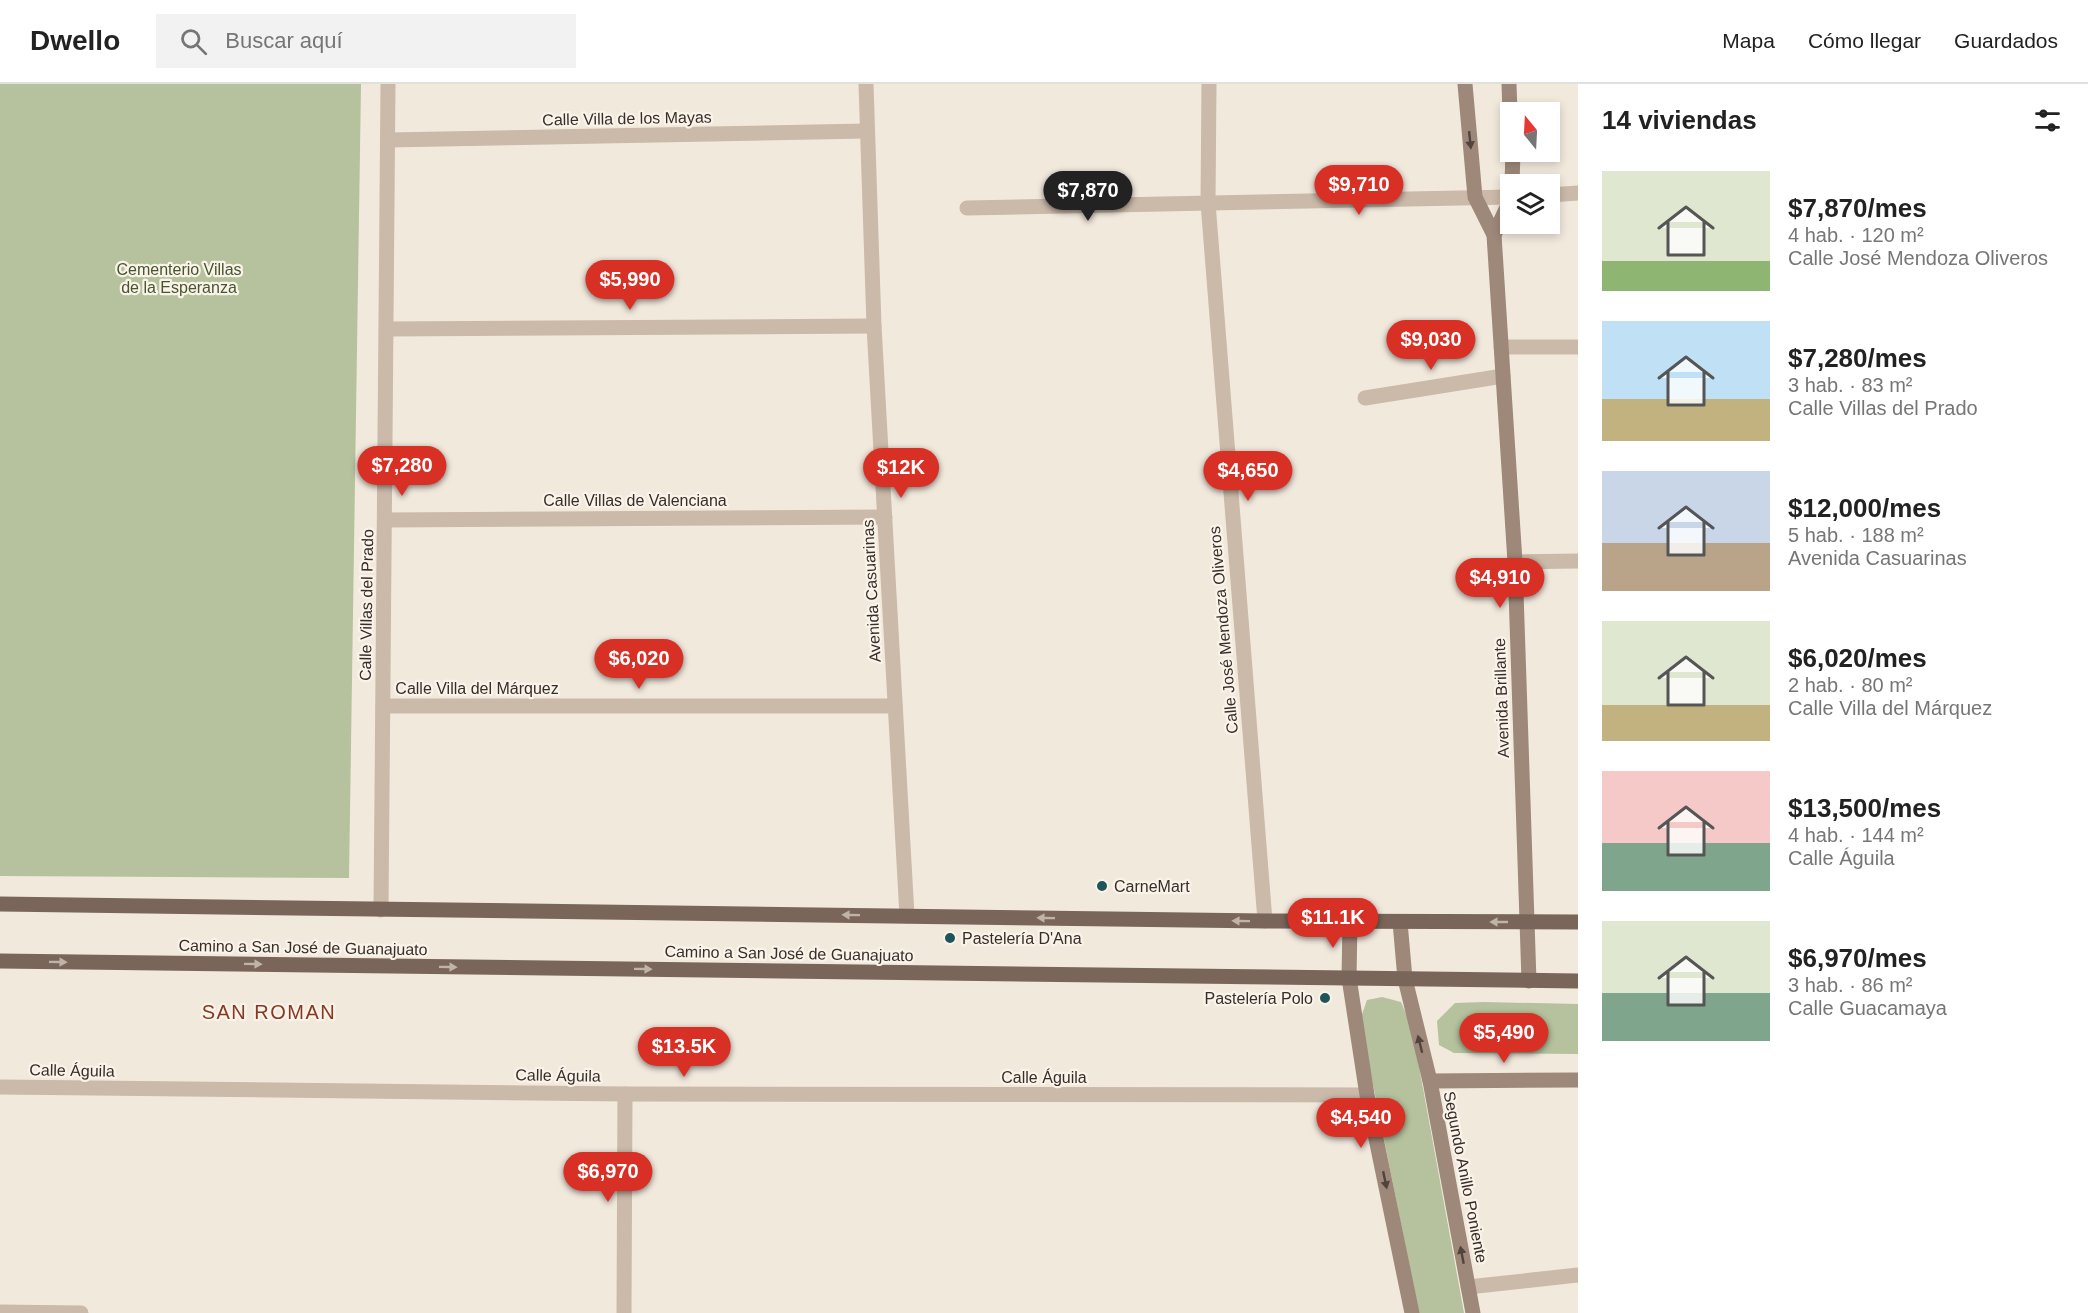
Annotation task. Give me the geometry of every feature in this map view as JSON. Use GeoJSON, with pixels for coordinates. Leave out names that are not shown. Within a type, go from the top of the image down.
{"type":"FeatureCollection","features":[{"type":"Feature","properties":{"kind":"main road","name":"Avenida Brillante"},"geometry":{"type":"LineString","coordinates":[[1465,84],[1475,197],[1494,235],[1515,562],[1529,981]]}},
{"type":"Feature","properties":{"kind":"main road"},"geometry":{"type":"LineString","coordinates":[[1509,84],[1510,102]]}},
{"type":"Feature","properties":{"kind":"main road","name":"Avenida Brillante"},"geometry":{"type":"LineString","coordinates":[[1494,235],[1500,222]]}},
{"type":"Feature","properties":{"kind":"main road"},"geometry":{"type":"LineString","coordinates":[[0,904],[1265,921],[1578,922]]}},
{"type":"Feature","properties":{"kind":"main road"},"geometry":{"type":"LineString","coordinates":[[1350,921],[1349,978],[1367,1095],[1412,1313]]}},
{"type":"Feature","properties":{"kind":"main road","name":"Segundo Anillo Poniente"},"geometry":{"type":"LineString","coordinates":[[1400,922],[1405,979],[1430,1081],[1473,1313]]}},
{"type":"Feature","properties":{"kind":"main road","name":"Camino a San José de Guanajuato"},"geometry":{"type":"LineString","coordinates":[[0,961],[1578,981]]}},
{"type":"Feature","properties":{"kind":"main road"},"geometry":{"type":"LineString","coordinates":[[1430,1081],[1578,1080]]}},
{"type":"Feature","properties":{"kind":"street","name":"Calle Villas del Prado"},"geometry":{"type":"LineString","coordinates":[[381,910],[388,84]]}},
{"type":"Feature","properties":{"kind":"street","name":"Avenida Casuarinas"},"geometry":{"type":"LineString","coordinates":[[866,84],[874,326],[907,916]]}},
{"type":"Feature","properties":{"kind":"street","name":"Calle José Mendoza Oliveros"},"geometry":{"type":"LineString","coordinates":[[1209,84],[1208,203],[1265,921]]}},
{"type":"Feature","properties":{"kind":"street","name":"Calle Villa de los Mayas"},"geometry":{"type":"LineString","coordinates":[[388,140],[867,131]]}},
{"type":"Feature","properties":{"kind":"street"},"geometry":{"type":"LineString","coordinates":[[1560,194],[1578,193]]}},
{"type":"Feature","properties":{"kind":"street"},"geometry":{"type":"LineString","coordinates":[[968,208],[1475,197],[1500,198]]}},
{"type":"Feature","properties":{"kind":"street"},"geometry":{"type":"LineString","coordinates":[[386,329],[874,326]]}},
{"type":"Feature","properties":{"kind":"street"},"geometry":{"type":"LineString","coordinates":[[1501,347],[1578,347]]}},
{"type":"Feature","properties":{"kind":"street"},"geometry":{"type":"LineString","coordinates":[[1365,398],[1503,376]]}},
{"type":"Feature","properties":{"kind":"street","name":"Calle Villas de Valenciana"},"geometry":{"type":"LineString","coordinates":[[385,520],[885,517]]}},
{"type":"Feature","properties":{"kind":"street"},"geometry":{"type":"LineString","coordinates":[[1515,562],[1578,561]]}},
{"type":"Feature","properties":{"kind":"street","name":"Calle Villa del Márquez"},"geometry":{"type":"LineString","coordinates":[[383,706],[895,706]]}},
{"type":"Feature","properties":{"kind":"street","name":"Calle Águila"},"geometry":{"type":"LineString","coordinates":[[0,1087],[625,1094],[1367,1095]]}},
{"type":"Feature","properties":{"kind":"street"},"geometry":{"type":"LineString","coordinates":[[624,1313],[625,1094]]}},
{"type":"Feature","properties":{"kind":"street"},"geometry":{"type":"LineString","coordinates":[[1468,1287],[1578,1275]]}},
{"type":"Feature","properties":{"kind":"street"},"geometry":{"type":"LineString","coordinates":[[0,1312],[81,1313]]}},
{"type":"Feature","properties":{"kind":"green space","name":"Cementerio Villas de la Esperanza"},"geometry":{"type":"Polygon","coordinates":[[[0,84],[361,84],[349,878],[0,876],[0,84]]]}},
{"type":"Feature","properties":{"kind":"green space"},"geometry":{"type":"Polygon","coordinates":[[[1382,997],[1401,1002],[1412,1028],[1464,1313],[1419,1313],[1360,1020],[1367,1000],[1382,997]]]}},
{"type":"Feature","properties":{"kind":"green space"},"geometry":{"type":"Polygon","coordinates":[[[1455,1003],[1578,1004],[1578,1054],[1454,1053],[1439,1045],[1437,1021],[1455,1003]]]}},
{"type":"Feature","properties":{"kind":"place","name":"CarneMart"},"geometry":{"type":"Point","coordinates":[1102,886]}},
{"type":"Feature","properties":{"kind":"place","name":"Pastelería D'Ana"},"geometry":{"type":"Point","coordinates":[950,938]}},
{"type":"Feature","properties":{"kind":"place","name":"Pastelería Polo"},"geometry":{"type":"Point","coordinates":[1325,998]}},
{"type":"Feature","properties":{"kind":"district","name":"SAN ROMAN"},"geometry":{"type":"Point","coordinates":[269,1012]}}]}
